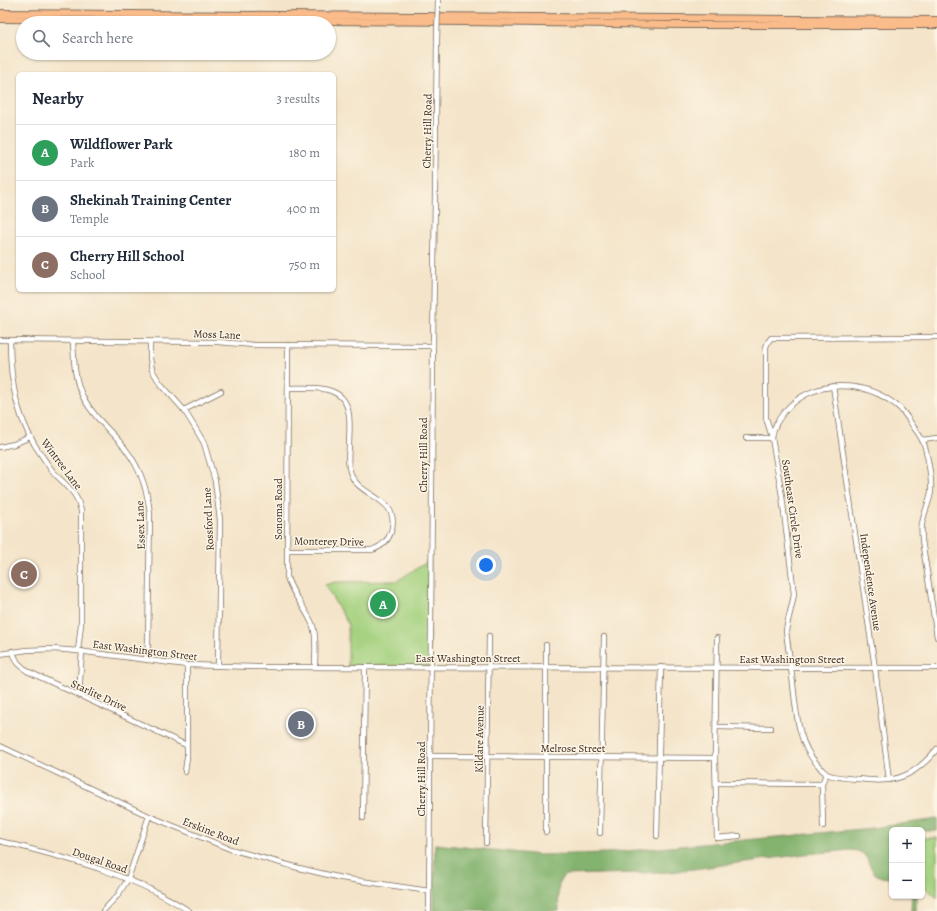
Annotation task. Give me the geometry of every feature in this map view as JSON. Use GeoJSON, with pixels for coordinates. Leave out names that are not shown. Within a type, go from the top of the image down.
{"type":"FeatureCollection","features":[{"type":"Feature","properties":{"kind":"highway"},"geometry":{"type":"LineString","coordinates":[[0,13],[937,20]]}},
{"type":"Feature","properties":{"kind":"highway"},"geometry":{"type":"LineString","coordinates":[[0,19],[16,19]]}},
{"type":"Feature","properties":{"kind":"highway"},"geometry":{"type":"LineString","coordinates":[[336,21],[937,26]]}},
{"type":"Feature","properties":{"kind":"street","name":"Cherry Hill Road"},"geometry":{"type":"LineString","coordinates":[[429,911],[433,346],[438,0]]}},
{"type":"Feature","properties":{"kind":"street"},"geometry":{"type":"LineString","coordinates":[[746,438],[772,438],[766,418],[766,347],[771,338],[937,337]]}},
{"type":"Feature","properties":{"kind":"street","name":"Moss Lane"},"geometry":{"type":"LineString","coordinates":[[0,340],[218,342],[288,346],[433,346]]}},
{"type":"Feature","properties":{"kind":"street","name":"Wintree Lane"},"geometry":{"type":"LineString","coordinates":[[10,340],[12,387],[19,413],[30,437],[43,458],[77,499],[82,511],[79,696]]}},
{"type":"Feature","properties":{"kind":"street","name":"Essex Lane"},"geometry":{"type":"LineString","coordinates":[[73,341],[74,365],[77,382],[83,397],[91,411],[130,454],[144,482],[148,497],[150,514],[148,645],[146,659]]}},
{"type":"Feature","properties":{"kind":"street","name":"Rossford Lane"},"geometry":{"type":"LineString","coordinates":[[150,342],[152,370],[160,383],[184,410],[204,443],[216,481],[220,520],[218,665]]}},
{"type":"Feature","properties":{"kind":"street","name":"Sonoma Road"},"geometry":{"type":"LineString","coordinates":[[288,346],[286,577],[289,585],[313,625],[315,635],[315,666]]}},
{"type":"Feature","properties":{"kind":"street","name":"Southeast Circle Drive"},"geometry":{"type":"LineString","coordinates":[[826,774],[813,760],[804,743],[798,721],[786,631],[794,594],[793,582],[782,496],[772,438],[772,430],[779,418],[802,396],[816,390],[832,386],[850,386],[883,396],[896,405],[906,415],[922,440],[925,447],[931,488],[928,506],[921,526],[922,540],[937,637]]}},
{"type":"Feature","properties":{"kind":"street","name":"Independence Avenue"},"geometry":{"type":"LineString","coordinates":[[832,386],[874,668],[888,780]]}},
{"type":"Feature","properties":{"kind":"street","name":"Monterey Drive"},"geometry":{"type":"LineString","coordinates":[[287,550],[372,550],[381,546],[388,539],[393,522],[388,507],[356,482],[351,474],[348,464],[349,416],[348,408],[344,401],[330,390],[322,388],[288,388]]}},
{"type":"Feature","properties":{"kind":"street"},"geometry":{"type":"LineString","coordinates":[[184,410],[221,391]]}},
{"type":"Feature","properties":{"kind":"street"},"geometry":{"type":"LineString","coordinates":[[0,447],[14,444],[30,437]]}},
{"type":"Feature","properties":{"kind":"street"},"geometry":{"type":"LineString","coordinates":[[922,440],[937,438]]}},
{"type":"Feature","properties":{"kind":"street","name":"Kildare Avenue"},"geometry":{"type":"LineString","coordinates":[[486,843],[489,636]]}},
{"type":"Feature","properties":{"kind":"street"},"geometry":{"type":"LineString","coordinates":[[600,833],[604,637]]}},
{"type":"Feature","properties":{"kind":"street"},"geometry":{"type":"LineString","coordinates":[[717,638],[715,758],[717,838],[739,836]]}},
{"type":"Feature","properties":{"kind":"street"},"geometry":{"type":"LineString","coordinates":[[546,645],[546,832]]}},
{"type":"Feature","properties":{"kind":"street","name":"East Washington Street"},"geometry":{"type":"LineString","coordinates":[[0,654],[12,651],[53,649],[80,651],[187,665],[256,667],[937,668]]}},
{"type":"Feature","properties":{"kind":"street","name":"Starlite Drive"},"geometry":{"type":"LineString","coordinates":[[12,651],[18,663],[27,671],[186,745]]}},
{"type":"Feature","properties":{"kind":"street"},"geometry":{"type":"LineString","coordinates":[[184,772],[187,757],[187,665]]}},
{"type":"Feature","properties":{"kind":"street"},"geometry":{"type":"LineString","coordinates":[[363,818],[364,667]]}},
{"type":"Feature","properties":{"kind":"street"},"geometry":{"type":"LineString","coordinates":[[657,836],[661,667]]}},
{"type":"Feature","properties":{"kind":"street"},"geometry":{"type":"LineString","coordinates":[[716,727],[771,728]]}},
{"type":"Feature","properties":{"kind":"street","name":"Erskine Road"},"geometry":{"type":"LineString","coordinates":[[0,746],[103,796],[230,848],[299,868],[341,878],[430,891]]}},
{"type":"Feature","properties":{"kind":"street"},"geometry":{"type":"LineString","coordinates":[[823,826],[822,784],[826,774],[879,781],[903,777],[916,770],[928,760],[937,749]]}},
{"type":"Feature","properties":{"kind":"street","name":"Melrose Street"},"geometry":{"type":"LineString","coordinates":[[430,756],[715,758]]}},
{"type":"Feature","properties":{"kind":"street"},"geometry":{"type":"LineString","coordinates":[[716,783],[822,784]]}},
{"type":"Feature","properties":{"kind":"street"},"geometry":{"type":"LineString","coordinates":[[103,911],[118,895],[128,879],[149,816]]}},
{"type":"Feature","properties":{"kind":"street","name":"Dougal Road"},"geometry":{"type":"LineString","coordinates":[[0,841],[71,859],[105,870],[158,893],[189,911]]}},
{"type":"Feature","properties":{"kind":"green space"},"geometry":{"type":"Polygon","coordinates":[[[430,560],[429,666],[348,666],[348,624],[325,585],[335,582],[397,581],[430,560]]]}},
{"type":"Feature","properties":{"kind":"green space"},"geometry":{"type":"Polygon","coordinates":[[[937,819],[937,831],[925,831],[925,827],[889,827],[889,878],[879,876],[872,870],[863,854],[858,851],[851,850],[805,854],[671,872],[565,875],[560,882],[559,887],[559,911],[434,911],[435,844],[540,855],[606,853],[873,828],[937,819]]]}},
{"type":"Feature","properties":{"kind":"green space"},"geometry":{"type":"Polygon","coordinates":[[[925,838],[937,838],[937,898],[925,887],[925,838]]]}},
{"type":"Feature","properties":{"kind":"green space"},"geometry":{"type":"Polygon","coordinates":[[[912,899],[917,899],[916,911],[911,911],[912,899]]]}},
{"type":"Feature","properties":{"kind":"place","name":"Cherry Hill School"},"geometry":{"type":"Point","coordinates":[24,574]}},
{"type":"Feature","properties":{"kind":"place","name":"Wildflower Park"},"geometry":{"type":"Point","coordinates":[383,604]}},
{"type":"Feature","properties":{"kind":"place","name":"Shekinah Training Center"},"geometry":{"type":"Point","coordinates":[301,724]}}]}
